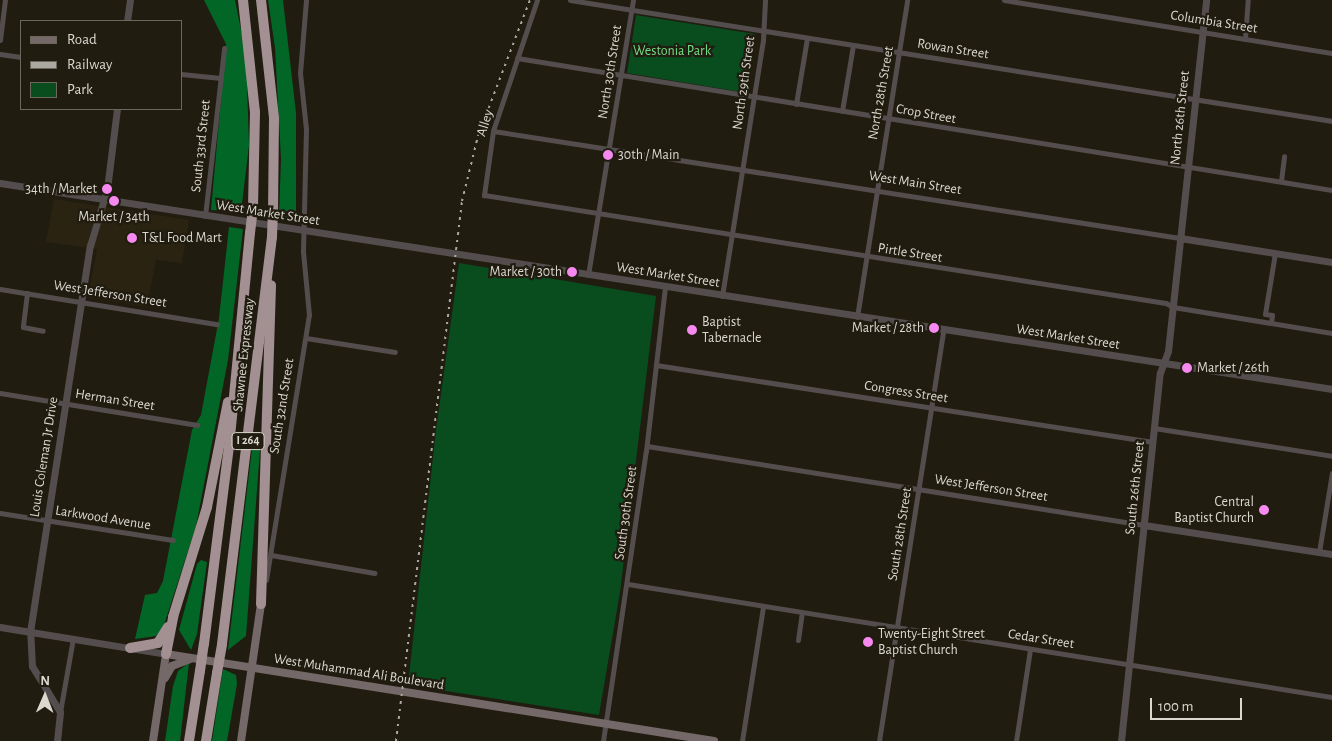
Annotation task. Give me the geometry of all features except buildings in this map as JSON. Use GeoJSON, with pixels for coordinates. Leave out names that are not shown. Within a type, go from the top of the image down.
{"type":"FeatureCollection","features":[{"type":"Feature","properties":{"kind":"highway","name":"Shawnee Expressway"},"geometry":{"type":"LineString","coordinates":[[189,741],[204,644],[253,208],[255,112],[243,0]]}},
{"type":"Feature","properties":{"kind":"highway","name":"Shawnee Expressway"},"geometry":{"type":"LineString","coordinates":[[206,741],[222,644],[272,237],[274,118],[262,0]]}},
{"type":"Feature","properties":{"kind":"highway"},"geometry":{"type":"LineString","coordinates":[[261,604],[272,237]]}},
{"type":"Feature","properties":{"kind":"highway"},"geometry":{"type":"LineString","coordinates":[[166,654],[173,617],[207,507],[240,337]]}},
{"type":"Feature","properties":{"kind":"highway"},"geometry":{"type":"LineString","coordinates":[[130,648],[158,643],[173,617]]}},
{"type":"Feature","properties":{"kind":"main road","name":"South 32nd Street"},"geometry":{"type":"LineString","coordinates":[[242,741],[261,604]]}},
{"type":"Feature","properties":{"kind":"main road","name":"West Muhammad Ali Boulevard"},"geometry":{"type":"LineString","coordinates":[[166,654],[714,741]]}},
{"type":"Feature","properties":{"kind":"main road"},"geometry":{"type":"LineString","coordinates":[[153,741],[166,654]]}},
{"type":"Feature","properties":{"kind":"main road"},"geometry":{"type":"LineString","coordinates":[[162,682],[172,666],[194,658]]}},
{"type":"Feature","properties":{"kind":"street"},"geometry":{"type":"LineString","coordinates":[[0,40],[5,0]]}},
{"type":"Feature","properties":{"kind":"street"},"geometry":{"type":"LineString","coordinates":[[127,20],[130,0]]}},
{"type":"Feature","properties":{"kind":"street","name":"South 32nd Street"},"geometry":{"type":"LineString","coordinates":[[261,604],[275,531],[309,315],[303,231],[306,129],[300,73],[306,0]]}},
{"type":"Feature","properties":{"kind":"street","name":"Alley"},"geometry":{"type":"LineString","coordinates":[[484,196],[493,131],[537,0]]}},
{"type":"Feature","properties":{"kind":"street","name":"Rowan Street"},"geometry":{"type":"LineString","coordinates":[[570,0],[1332,121]]}},
{"type":"Feature","properties":{"kind":"street","name":"North 30th Street"},"geometry":{"type":"LineString","coordinates":[[609,147],[633,0]]}},
{"type":"Feature","properties":{"kind":"street","name":"North 29th Street"},"geometry":{"type":"LineString","coordinates":[[722,296],[754,97],[763,31],[765,0]]}},
{"type":"Feature","properties":{"kind":"street","name":"North 28th Street"},"geometry":{"type":"LineString","coordinates":[[876,190],[907,0]]}},
{"type":"Feature","properties":{"kind":"street","name":"Columbia Street"},"geometry":{"type":"LineString","coordinates":[[1004,0],[1332,53]]}},
{"type":"Feature","properties":{"kind":"street","name":"North 26th Street"},"geometry":{"type":"LineString","coordinates":[[1180,238],[1206,0]]}},
{"type":"Feature","properties":{"kind":"street"},"geometry":{"type":"LineString","coordinates":[[1245,39],[1248,0]]}},
{"type":"Feature","properties":{"kind":"street"},"geometry":{"type":"LineString","coordinates":[[796,104],[807,38]]}},
{"type":"Feature","properties":{"kind":"street"},"geometry":{"type":"LineString","coordinates":[[842,112],[854,45]]}},
{"type":"Feature","properties":{"kind":"street","name":"South 33rd Street"},"geometry":{"type":"LineString","coordinates":[[205,216],[224,48]]}},
{"type":"Feature","properties":{"kind":"street"},"geometry":{"type":"LineString","coordinates":[[0,54],[20,56]]}},
{"type":"Feature","properties":{"kind":"street","name":"Crop Street"},"geometry":{"type":"LineString","coordinates":[[518,58],[1332,190]]}},
{"type":"Feature","properties":{"kind":"street"},"geometry":{"type":"LineString","coordinates":[[182,74],[221,78]]}},
{"type":"Feature","properties":{"kind":"street","name":"Louis Coleman Jr Drive"},"geometry":{"type":"LineString","coordinates":[[60,712],[32,666],[30,632],[81,302],[94,224],[103,200],[117,110]]}},
{"type":"Feature","properties":{"kind":"street","name":"West Main Street"},"geometry":{"type":"LineString","coordinates":[[493,131],[609,147],[1332,262]]}},
{"type":"Feature","properties":{"kind":"street"},"geometry":{"type":"LineString","coordinates":[[588,275],[609,147]]}},
{"type":"Feature","properties":{"kind":"street"},"geometry":{"type":"LineString","coordinates":[[1281,182],[1284,156]]}},
{"type":"Feature","properties":{"kind":"street","name":"West Market Street"},"geometry":{"type":"LineString","coordinates":[[0,183],[1332,390]]}},
{"type":"Feature","properties":{"kind":"street"},"geometry":{"type":"LineString","coordinates":[[857,316],[876,190]]}},
{"type":"Feature","properties":{"kind":"street","name":"Pirtle Street"},"geometry":{"type":"LineString","coordinates":[[484,196],[1166,303],[1173,307],[1332,333]]}},
{"type":"Feature","properties":{"kind":"street","name":"South 26th Street"},"geometry":{"type":"LineString","coordinates":[[1121,741],[1154,428],[1173,307],[1180,238]]}},
{"type":"Feature","properties":{"kind":"street"},"geometry":{"type":"LineString","coordinates":[[1271,323],[1272,316],[1265,314],[1275,253]]}},
{"type":"Feature","properties":{"kind":"street","name":"South 30th Street"},"geometry":{"type":"LineString","coordinates":[[603,741],[628,584],[647,446],[665,287]]}},
{"type":"Feature","properties":{"kind":"street","name":"West Jefferson Street"},"geometry":{"type":"LineString","coordinates":[[0,289],[217,324]]}},
{"type":"Feature","properties":{"kind":"street"},"geometry":{"type":"LineString","coordinates":[[27,293],[23,327],[43,331]]}},
{"type":"Feature","properties":{"kind":"street","name":"South 28th Street"},"geometry":{"type":"LineString","coordinates":[[879,741],[943,330]]}},
{"type":"Feature","properties":{"kind":"street"},"geometry":{"type":"LineString","coordinates":[[306,338],[395,352]]}},
{"type":"Feature","properties":{"kind":"street","name":"Congress Street"},"geometry":{"type":"LineString","coordinates":[[656,365],[1153,442]]}},
{"type":"Feature","properties":{"kind":"street","name":"Herman Street"},"geometry":{"type":"LineString","coordinates":[[0,393],[197,425]]}},
{"type":"Feature","properties":{"kind":"street"},"geometry":{"type":"LineString","coordinates":[[1154,428],[1332,456]]}},
{"type":"Feature","properties":{"kind":"street","name":"West Jefferson Street"},"geometry":{"type":"LineString","coordinates":[[647,446],[1332,554]]}},
{"type":"Feature","properties":{"kind":"street"},"geometry":{"type":"LineString","coordinates":[[1319,552],[1332,473]]}},
{"type":"Feature","properties":{"kind":"street","name":"Larkwood Avenue"},"geometry":{"type":"LineString","coordinates":[[0,513],[173,540]]}},
{"type":"Feature","properties":{"kind":"street"},"geometry":{"type":"LineString","coordinates":[[271,555],[374,572]]}},
{"type":"Feature","properties":{"kind":"street","name":"Cedar Street"},"geometry":{"type":"LineString","coordinates":[[628,584],[1332,697]]}},
{"type":"Feature","properties":{"kind":"street"},"geometry":{"type":"LineString","coordinates":[[742,741],[763,607]]}},
{"type":"Feature","properties":{"kind":"street"},"geometry":{"type":"LineString","coordinates":[[798,640],[802,613]]}},
{"type":"Feature","properties":{"kind":"street","name":"West Muhammad Ali Boulevard"},"geometry":{"type":"LineString","coordinates":[[0,627],[166,654]]}},
{"type":"Feature","properties":{"kind":"street"},"geometry":{"type":"LineString","coordinates":[[56,741],[73,638]]}},
{"type":"Feature","properties":{"kind":"street"},"geometry":{"type":"LineString","coordinates":[[1016,741],[1030,649]]}},
{"type":"Feature","properties":{"kind":"shaded area"},"geometry":{"type":"Polygon","coordinates":[[[54,199],[189,220],[182,263],[156,260],[147,307],[88,297],[97,249],[46,242],[54,199]]]}},
{"type":"Feature","properties":{"kind":"green space"},"geometry":{"type":"Polygon","coordinates":[[[204,0],[235,0],[246,55],[249,145],[241,212],[211,210],[226,44],[204,0]]]}},
{"type":"Feature","properties":{"kind":"green space"},"geometry":{"type":"Polygon","coordinates":[[[268,0],[283,0],[296,113],[296,211],[292,220],[286,221],[279,215],[281,159],[275,48],[268,0]]]}},
{"type":"Feature","properties":{"kind":"green space","name":"Westonia Park"},"geometry":{"type":"Polygon","coordinates":[[[636,15],[755,34],[747,93],[627,73],[636,15]]]}},
{"type":"Feature","properties":{"kind":"green space"},"geometry":{"type":"Polygon","coordinates":[[[229,227],[243,229],[228,360],[196,526],[163,628],[156,636],[135,639],[145,595],[157,593],[163,581],[192,430],[201,415],[219,318],[229,227]]]}},
{"type":"Feature","properties":{"kind":"green space"},"geometry":{"type":"Polygon","coordinates":[[[459,263],[656,296],[620,592],[599,715],[408,685],[436,430],[459,263]]]}},
{"type":"Feature","properties":{"kind":"green space"},"geometry":{"type":"Polygon","coordinates":[[[252,449],[260,450],[246,636],[228,650],[252,449]]]}},
{"type":"Feature","properties":{"kind":"green space"},"geometry":{"type":"Polygon","coordinates":[[[201,560],[207,562],[197,634],[191,650],[179,630],[197,564],[201,560]]]}},
{"type":"Feature","properties":{"kind":"green space"},"geometry":{"type":"Polygon","coordinates":[[[189,663],[180,741],[165,741],[173,686],[178,671],[189,663]]]}},
{"type":"Feature","properties":{"kind":"green space"},"geometry":{"type":"Polygon","coordinates":[[[223,669],[236,675],[237,684],[227,741],[212,741],[223,669]]]}},
{"type":"Feature","properties":{"kind":"railway"},"geometry":{"type":"LineString","coordinates":[[396,741],[462,201],[478,136],[530,0]]}},
{"type":"Feature","properties":{"kind":"place","name":"30th / Main"},"geometry":{"type":"Point","coordinates":[608,155]}},
{"type":"Feature","properties":{"kind":"place","name":"34th / Market"},"geometry":{"type":"Point","coordinates":[107,189]}},
{"type":"Feature","properties":{"kind":"place","name":"Market / 34th"},"geometry":{"type":"Point","coordinates":[114,201]}},
{"type":"Feature","properties":{"kind":"place","name":"T&L Food Mart"},"geometry":{"type":"Point","coordinates":[132,238]}},
{"type":"Feature","properties":{"kind":"place","name":"Market / 30th"},"geometry":{"type":"Point","coordinates":[572,272]}},
{"type":"Feature","properties":{"kind":"place","name":"Market / 28th"},"geometry":{"type":"Point","coordinates":[934,328]}},
{"type":"Feature","properties":{"kind":"place","name":"Baptist Tabernacle"},"geometry":{"type":"Point","coordinates":[692,330]}},
{"type":"Feature","properties":{"kind":"place","name":"Market / 26th"},"geometry":{"type":"Point","coordinates":[1187,368]}},
{"type":"Feature","properties":{"kind":"place","name":"Central Baptist Church"},"geometry":{"type":"Point","coordinates":[1264,510]}},
{"type":"Feature","properties":{"kind":"place","name":"Twenty-Eight Street Baptist Church"},"geometry":{"type":"Point","coordinates":[868,642]}}]}
